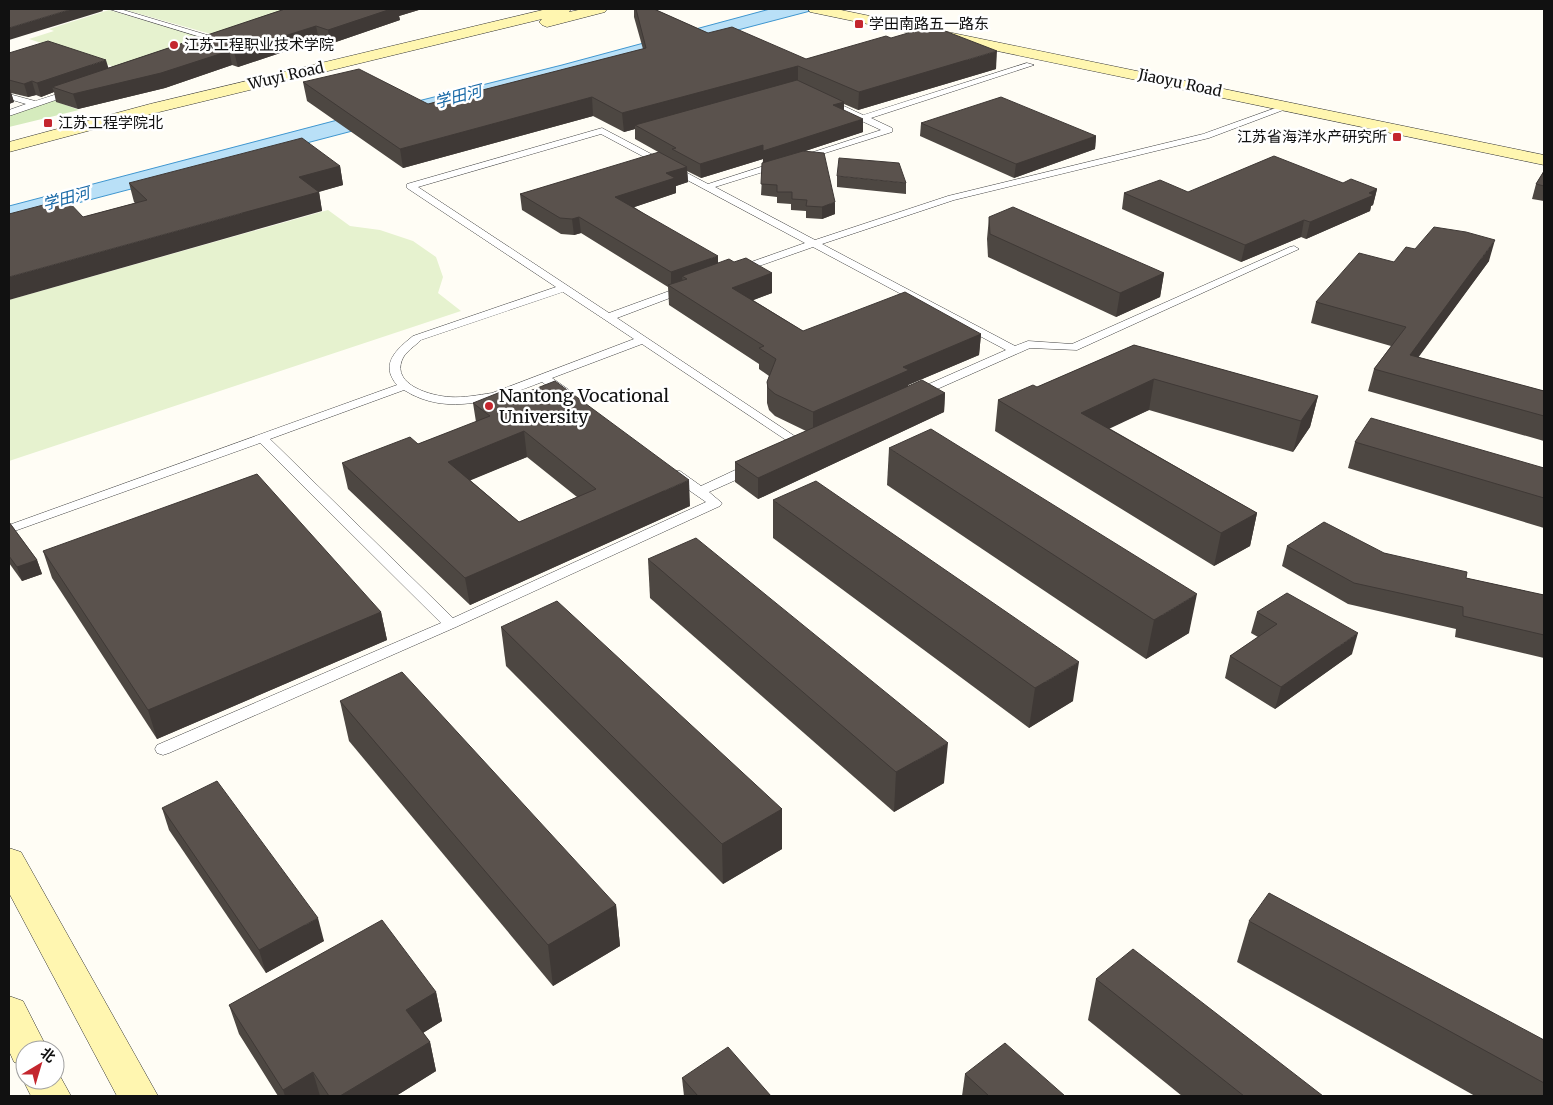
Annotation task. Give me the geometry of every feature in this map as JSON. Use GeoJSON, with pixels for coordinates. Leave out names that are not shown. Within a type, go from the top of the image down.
{"type":"FeatureCollection","features":[{"type":"Feature","properties":{"kind":"main road","name":"Wuyi Road"},"geometry":{"type":"LineString","coordinates":[[9,138],[531,9]]}},
{"type":"Feature","properties":{"kind":"main road","name":"Wuyi Road"},"geometry":{"type":"LineString","coordinates":[[9,147],[150,108],[564,9]]}},
{"type":"Feature","properties":{"kind":"main road"},"geometry":{"type":"LineString","coordinates":[[408,47],[530,26],[600,9]]}},
{"type":"Feature","properties":{"kind":"main road","name":"Jiaoyu Road"},"geometry":{"type":"LineString","coordinates":[[847,9],[1544,152]]}},
{"type":"Feature","properties":{"kind":"main road","name":"Jiaoyu Road"},"geometry":{"type":"LineString","coordinates":[[819,10],[1544,160]]}},
{"type":"Feature","properties":{"kind":"main road"},"geometry":{"type":"LineString","coordinates":[[9,154],[150,108]]}},
{"type":"Feature","properties":{"kind":"main road"},"geometry":{"type":"LineString","coordinates":[[9,861],[138,1096]]}},
{"type":"Feature","properties":{"kind":"main road"},"geometry":{"type":"LineString","coordinates":[[9,1012],[23,1040]]}},
{"type":"Feature","properties":{"kind":"lane"},"geometry":{"type":"LineString","coordinates":[[113,9],[220,40]]}},
{"type":"Feature","properties":{"kind":"lane"},"geometry":{"type":"LineString","coordinates":[[203,46],[230,37]]}},
{"type":"Feature","properties":{"kind":"lane"},"geometry":{"type":"LineString","coordinates":[[863,118],[1030,65]]}},
{"type":"Feature","properties":{"kind":"lane"},"geometry":{"type":"LineString","coordinates":[[9,113],[82,88]]}},
{"type":"Feature","properties":{"kind":"lane"},"geometry":{"type":"LineString","coordinates":[[9,96],[34,104]]}},
{"type":"Feature","properties":{"kind":"lane"},"geometry":{"type":"LineString","coordinates":[[707,187],[890,130],[822,99]]}},
{"type":"Feature","properties":{"kind":"lane"},"geometry":{"type":"LineString","coordinates":[[729,273],[812,243],[951,198],[1206,136],[1290,106]]}},
{"type":"Feature","properties":{"kind":"lane"},"geometry":{"type":"LineString","coordinates":[[785,453],[807,443],[643,340],[410,186],[602,131],[622,138],[707,187],[1014,350]]}},
{"type":"Feature","properties":{"kind":"lane"},"geometry":{"type":"LineString","coordinates":[[908,398],[1028,344],[1073,348],[1294,248]]}},
{"type":"Feature","properties":{"kind":"lane"},"geometry":{"type":"LineString","coordinates":[[608,317],[701,283]]}},
{"type":"Feature","properties":{"kind":"lane"},"geometry":{"type":"LineString","coordinates":[[563,288],[417,338],[403,350],[395,362],[396,375],[404,386],[421,395],[469,400],[495,396],[643,340]]}},
{"type":"Feature","properties":{"kind":"lane"},"geometry":{"type":"LineString","coordinates":[[544,378],[575,400]]}},
{"type":"Feature","properties":{"kind":"lane"},"geometry":{"type":"LineString","coordinates":[[9,529],[404,386]]}},
{"type":"Feature","properties":{"kind":"lane"},"geometry":{"type":"LineString","coordinates":[[262,438],[451,624]]}},
{"type":"Feature","properties":{"kind":"lane"},"geometry":{"type":"LineString","coordinates":[[699,492],[759,464]]}},
{"type":"Feature","properties":{"kind":"lane"},"geometry":{"type":"LineString","coordinates":[[163,749],[451,624],[715,503],[667,468]]}},
{"type":"Feature","properties":{"kind":"green space"},"geometry":{"type":"Polygon","coordinates":[[[122,9],[286,9],[211,34],[122,9]]]}},
{"type":"Feature","properties":{"kind":"green space"},"geometry":{"type":"Polygon","coordinates":[[[109,10],[205,38],[118,68],[29,39],[54,31],[49,29],[109,10]]]}},
{"type":"Feature","properties":{"kind":"green space"},"geometry":{"type":"Polygon","coordinates":[[[52,100],[79,110],[9,127],[9,116],[52,100]]]}},
{"type":"Feature","properties":{"kind":"green space"},"geometry":{"type":"Polygon","coordinates":[[[328,210],[350,226],[380,230],[413,241],[436,257],[443,277],[438,293],[461,311],[9,461],[9,300],[328,210]]]}},
{"type":"Feature","properties":{"kind":"water","name":"学田河"},"geometry":{"type":"Polygon","coordinates":[[[770,9],[818,9],[9,221],[9,206],[391,106],[394,107],[562,65],[770,9]]]}},
{"type":"Feature","properties":{"kind":"building"},"geometry":{"type":"Polygon","coordinates":[[[9,9],[72,9],[9,28],[9,9]]]}},
{"type":"Feature","properties":{"kind":"building"},"geometry":{"type":"Polygon","coordinates":[[[285,9],[391,9],[328,30],[316,26],[161,73],[73,94],[52,87],[285,9]]]}},
{"type":"Feature","properties":{"kind":"building"},"geometry":{"type":"Polygon","coordinates":[[[636,9],[654,9],[708,33],[732,27],[806,59],[886,36],[891,38],[932,26],[997,51],[859,92],[798,66],[622,113],[592,97],[400,149],[303,82],[359,69],[428,104],[646,48],[636,9]]]}},
{"type":"Feature","properties":{"kind":"building"},"geometry":{"type":"Polygon","coordinates":[[[48,41],[106,60],[37,83],[32,81],[24,84],[9,80],[9,53],[48,41]]]}},
{"type":"Feature","properties":{"kind":"building"},"geometry":{"type":"Polygon","coordinates":[[[797,80],[844,102],[833,105],[863,119],[763,151],[763,145],[700,164],[672,149],[676,148],[635,125],[797,80]]]}},
{"type":"Feature","properties":{"kind":"building"},"geometry":{"type":"Polygon","coordinates":[[[1001,97],[1096,136],[1016,164],[921,123],[1001,97]]]}},
{"type":"Feature","properties":{"kind":"building"},"geometry":{"type":"Polygon","coordinates":[[[302,138],[340,166],[299,177],[319,192],[9,277],[9,214],[66,199],[83,217],[147,200],[129,183],[302,138]]]}},
{"type":"Feature","properties":{"kind":"building"},"geometry":{"type":"Polygon","coordinates":[[[803,151],[824,153],[835,202],[822,207],[806,206],[807,200],[792,199],[792,192],[777,192],[777,185],[761,184],[762,163],[803,151]]]}},
{"type":"Feature","properties":{"kind":"building"},"geometry":{"type":"Polygon","coordinates":[[[659,152],[687,167],[666,173],[675,178],[615,197],[718,256],[671,272],[579,217],[572,219],[560,218],[520,194],[659,152]]]}},
{"type":"Feature","properties":{"kind":"building"},"geometry":{"type":"Polygon","coordinates":[[[1274,156],[1343,183],[1351,179],[1377,189],[1369,193],[1374,195],[1310,222],[1304,220],[1245,245],[1124,193],[1160,180],[1188,192],[1274,156]]]}},
{"type":"Feature","properties":{"kind":"building"},"geometry":{"type":"Polygon","coordinates":[[[839,158],[899,163],[906,183],[837,176],[839,158]]]}},
{"type":"Feature","properties":{"kind":"building"},"geometry":{"type":"Polygon","coordinates":[[[1544,171],[1544,186],[1536,184],[1544,171]]]}},
{"type":"Feature","properties":{"kind":"building"},"geometry":{"type":"Polygon","coordinates":[[[1013,207],[1164,273],[1120,293],[990,234],[989,217],[1013,207]]]}},
{"type":"Feature","properties":{"kind":"building"},"geometry":{"type":"Polygon","coordinates":[[[1434,227],[1466,232],[1495,240],[1410,355],[1544,391],[1544,416],[1374,369],[1406,327],[1316,302],[1359,253],[1394,262],[1406,247],[1415,249],[1434,227]]]}},
{"type":"Feature","properties":{"kind":"building"},"geometry":{"type":"Polygon","coordinates":[[[746,258],[772,273],[732,288],[803,331],[905,292],[981,334],[903,367],[909,370],[813,412],[775,394],[768,388],[767,382],[776,359],[759,348],[764,346],[668,285],[687,279],[682,276],[729,259],[734,262],[746,258]]]}},
{"type":"Feature","properties":{"kind":"building"},"geometry":{"type":"Polygon","coordinates":[[[1134,345],[1318,396],[1301,421],[1154,379],[1081,413],[1257,513],[1221,533],[998,400],[1033,385],[1037,387],[1134,345]]]}},
{"type":"Feature","properties":{"kind":"building"},"geometry":{"type":"Polygon","coordinates":[[[922,380],[945,393],[758,478],[735,462],[922,380]]]}},
{"type":"Feature","properties":{"kind":"building"},"geometry":{"type":"Polygon","coordinates":[[[555,381],[689,480],[465,578],[342,463],[410,437],[418,444],[490,416],[473,403],[503,391],[512,398],[555,381]],[[524,431],[448,462],[519,522],[596,489],[524,431]]]}},
{"type":"Feature","properties":{"kind":"building"},"geometry":{"type":"Polygon","coordinates":[[[1371,418],[1544,468],[1544,498],[1355,442],[1371,418]]]}},
{"type":"Feature","properties":{"kind":"building"},"geometry":{"type":"Polygon","coordinates":[[[931,429],[1197,594],[1154,620],[889,448],[931,429]]]}},
{"type":"Feature","properties":{"kind":"building"},"geometry":{"type":"Polygon","coordinates":[[[257,474],[381,612],[148,710],[43,551],[257,474]]]}},
{"type":"Feature","properties":{"kind":"building"},"geometry":{"type":"Polygon","coordinates":[[[816,481],[1079,662],[1035,688],[773,500],[816,481]]]}},
{"type":"Feature","properties":{"kind":"building"},"geometry":{"type":"Polygon","coordinates":[[[9,522],[37,560],[17,567],[9,556],[9,522]]]}},
{"type":"Feature","properties":{"kind":"building"},"geometry":{"type":"Polygon","coordinates":[[[1324,522],[1384,553],[1467,572],[1466,578],[1544,595],[1544,635],[1463,616],[1463,607],[1354,583],[1287,546],[1324,522]]]}},
{"type":"Feature","properties":{"kind":"building"},"geometry":{"type":"Polygon","coordinates":[[[696,538],[948,743],[896,772],[648,559],[696,538]]]}},
{"type":"Feature","properties":{"kind":"building"},"geometry":{"type":"Polygon","coordinates":[[[1287,593],[1358,633],[1281,687],[1230,656],[1277,624],[1257,612],[1287,593]]]}},
{"type":"Feature","properties":{"kind":"building"},"geometry":{"type":"Polygon","coordinates":[[[557,601],[782,809],[722,844],[501,627],[557,601]]]}},
{"type":"Feature","properties":{"kind":"building"},"geometry":{"type":"Polygon","coordinates":[[[402,672],[616,905],[548,945],[340,701],[402,672]]]}},
{"type":"Feature","properties":{"kind":"building"},"geometry":{"type":"Polygon","coordinates":[[[217,781],[318,918],[259,950],[162,808],[217,781]]]}},
{"type":"Feature","properties":{"kind":"building"},"geometry":{"type":"Polygon","coordinates":[[[1269,893],[1544,1040],[1544,1083],[1249,921],[1269,893]]]}},
{"type":"Feature","properties":{"kind":"building"},"geometry":{"type":"Polygon","coordinates":[[[382,920],[436,992],[406,1010],[430,1042],[340,1096],[329,1096],[313,1072],[283,1090],[229,1005],[382,920]]]}},
{"type":"Feature","properties":{"kind":"building"},"geometry":{"type":"Polygon","coordinates":[[[1133,949],[1323,1096],[1244,1096],[1096,979],[1133,949]]]}},
{"type":"Feature","properties":{"kind":"building"},"geometry":{"type":"Polygon","coordinates":[[[1005,1043],[1065,1096],[989,1096],[965,1074],[1005,1043]]]}},
{"type":"Feature","properties":{"kind":"building"},"geometry":{"type":"Polygon","coordinates":[[[728,1047],[771,1096],[698,1096],[682,1078],[728,1047]]]}},
{"type":"Feature","properties":{"kind":"place","name":"学田南路五一路东"},"geometry":{"type":"Point","coordinates":[859,24]}},
{"type":"Feature","properties":{"kind":"place","name":"江苏工程职业技术学院"},"geometry":{"type":"Point","coordinates":[174,45]}},
{"type":"Feature","properties":{"kind":"place","name":"江苏工程学院北"},"geometry":{"type":"Point","coordinates":[48,123]}},
{"type":"Feature","properties":{"kind":"place","name":"江苏省海洋水产研究所"},"geometry":{"type":"Point","coordinates":[1397,137]}},
{"type":"Feature","properties":{"kind":"place","name":"Nantong Vocational University"},"geometry":{"type":"Point","coordinates":[489,406]}}]}
